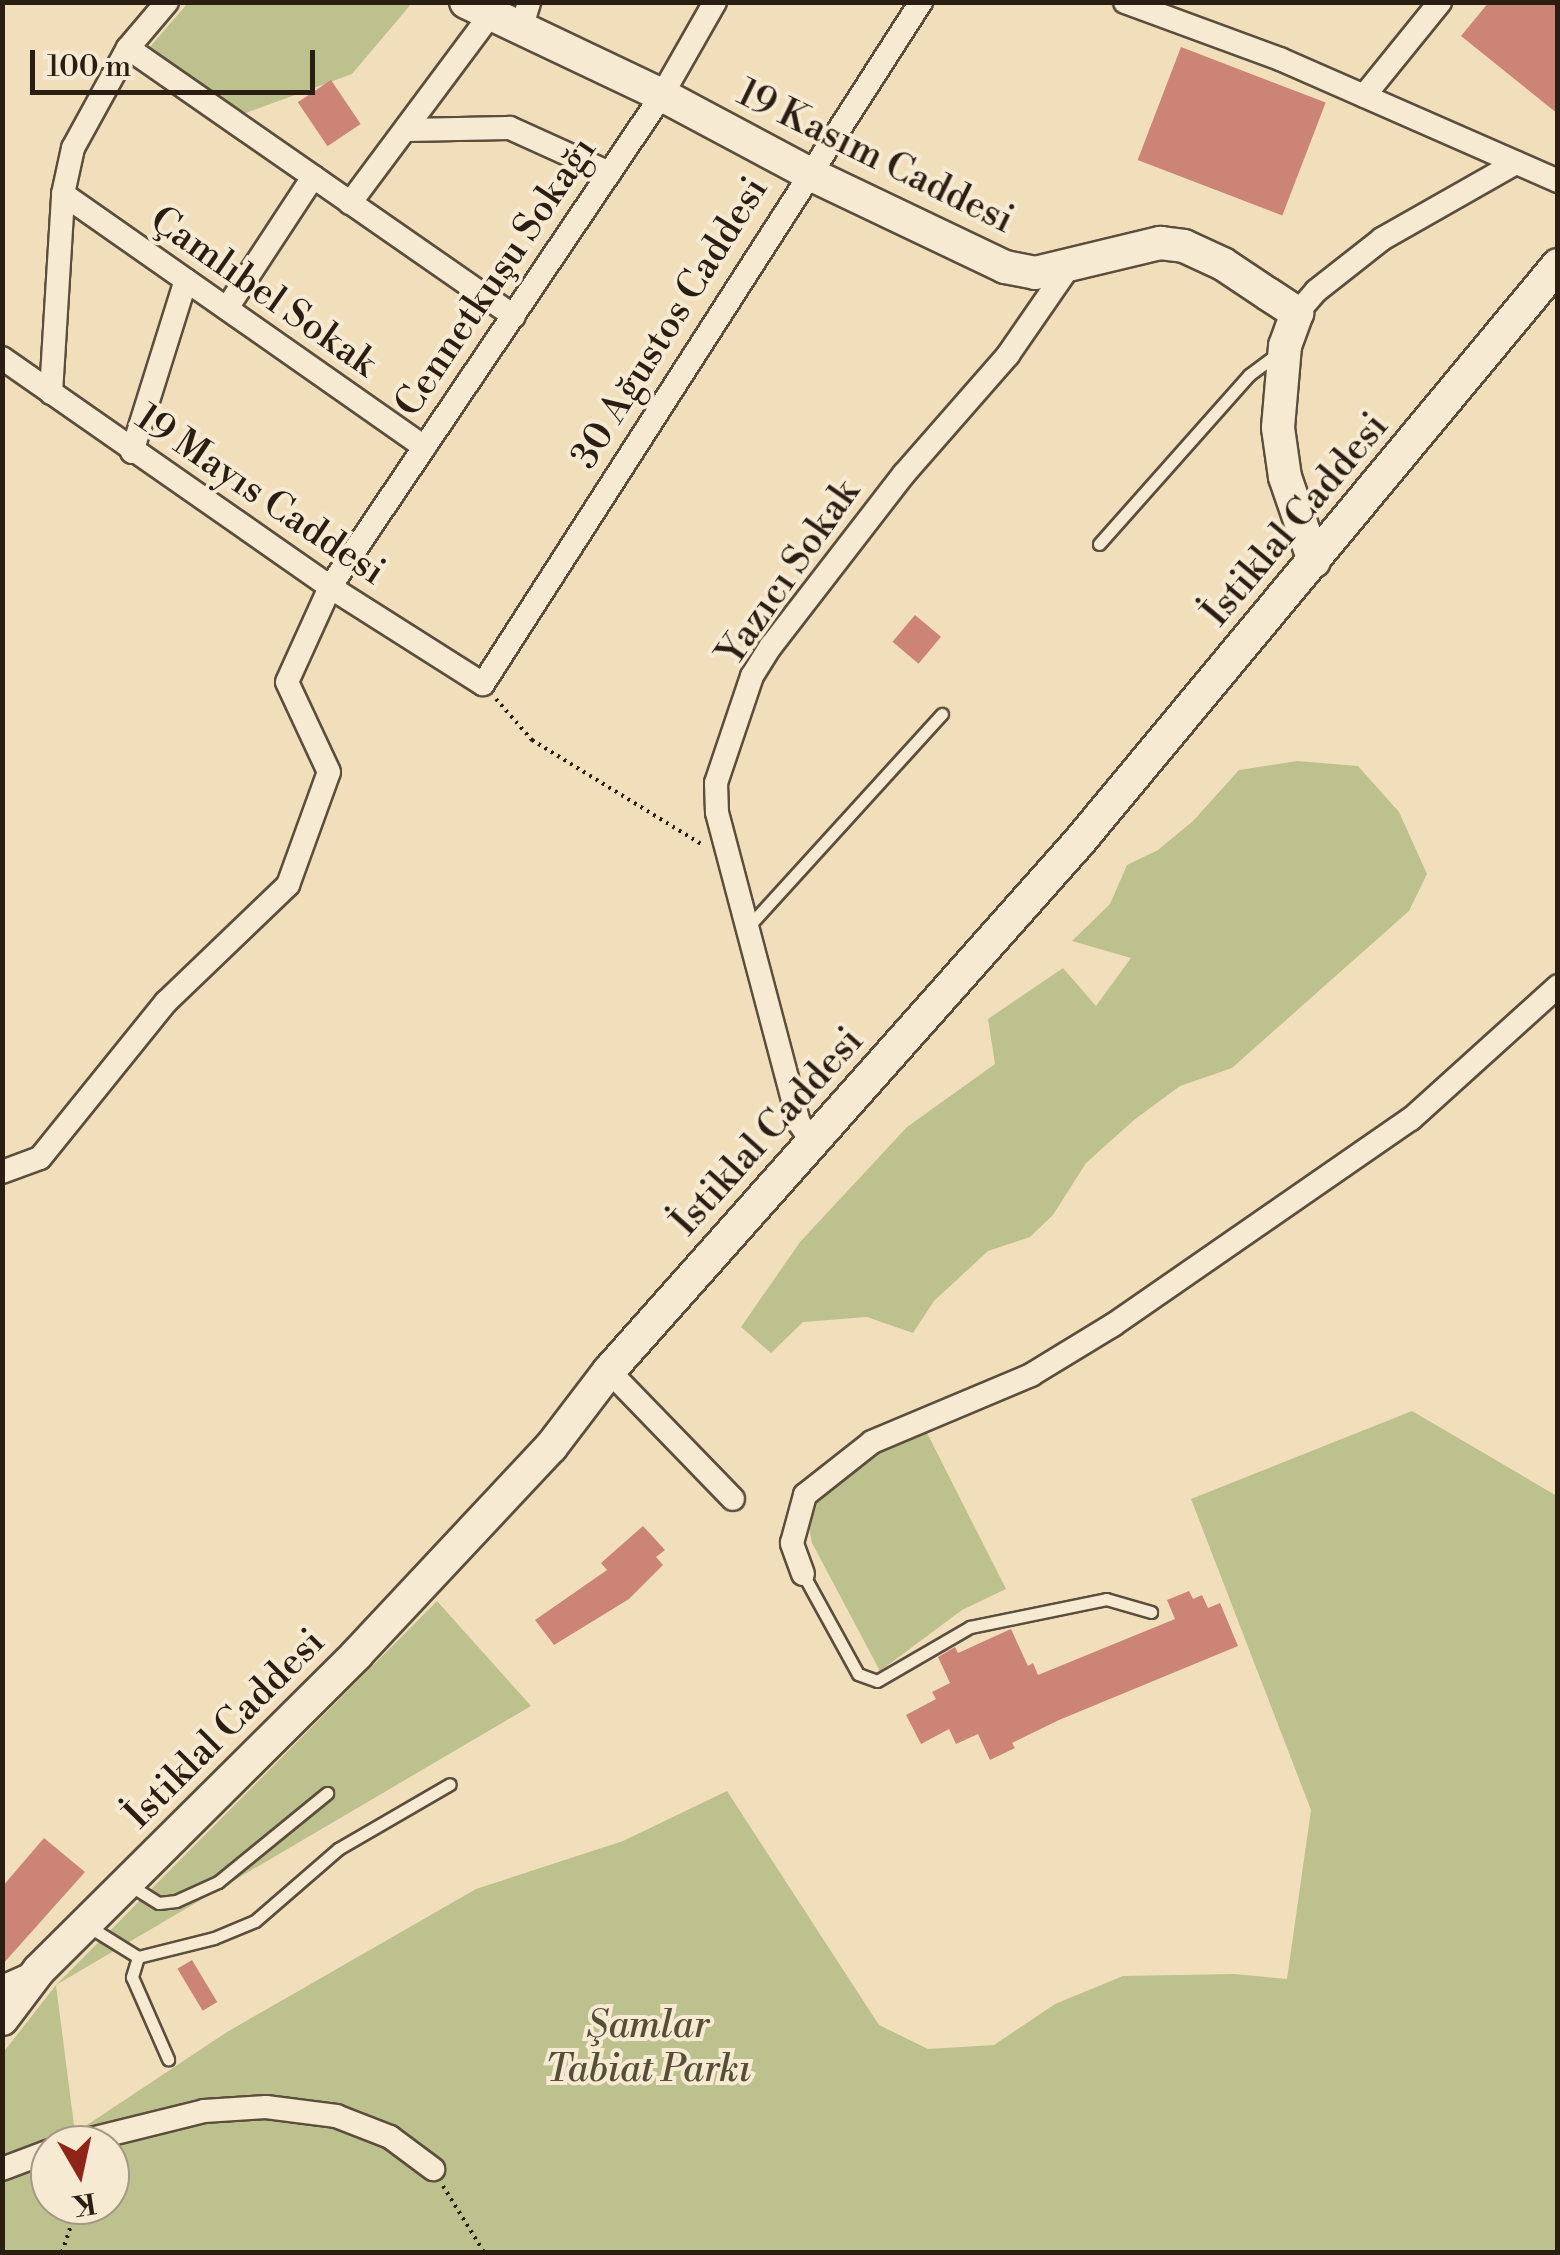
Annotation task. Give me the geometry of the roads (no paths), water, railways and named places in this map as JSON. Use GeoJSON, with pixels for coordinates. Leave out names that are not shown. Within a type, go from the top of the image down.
{"type":"FeatureCollection","features":[{"type":"Feature","properties":{"kind":"main road","name":"19 Kasım Caddesi"},"geometry":{"type":"LineString","coordinates":[[478,9],[525,16],[662,95],[808,172],[1005,267],[1035,274],[1160,243],[1184,246],[1223,264],[1297,313]]}},
{"type":"Feature","properties":{"kind":"main road","name":"İstiklal Caddesi"},"geometry":{"type":"LineString","coordinates":[[2,2019],[39,1970],[357,1654],[551,1446],[609,1371],[1079,842],[1314,561],[1546,297],[1558,265]]}},
{"type":"Feature","properties":{"kind":"main road"},"geometry":{"type":"LineString","coordinates":[[1297,313],[1284,350],[1278,428],[1284,477],[1314,561]]}},
{"type":"Feature","properties":{"kind":"street"},"geometry":{"type":"LineString","coordinates":[[51,394],[63,194],[73,148],[128,48],[167,2]]}},
{"type":"Feature","properties":{"kind":"street","name":"Cennetkuşu Sokağı"},"geometry":{"type":"LineString","coordinates":[[2,1172],[40,1158],[166,1002],[288,885],[329,772],[286,682],[330,587],[662,95],[714,2]]}},
{"type":"Feature","properties":{"kind":"street","name":"30 Ağustos Caddesi"},"geometry":{"type":"LineString","coordinates":[[483,684],[808,172],[921,2]]}},
{"type":"Feature","properties":{"kind":"street"},"geometry":{"type":"LineString","coordinates":[[1125,2],[1280,59],[1558,181]]}},
{"type":"Feature","properties":{"kind":"street"},"geometry":{"type":"LineString","coordinates":[[1364,96],[1440,2]]}},
{"type":"Feature","properties":{"kind":"street"},"geometry":{"type":"LineString","coordinates":[[350,203],[407,130],[478,9]]}},
{"type":"Feature","properties":{"kind":"street"},"geometry":{"type":"LineString","coordinates":[[128,48],[514,316]]}},
{"type":"Feature","properties":{"kind":"street"},"geometry":{"type":"LineString","coordinates":[[407,130],[510,128],[609,173]]}},
{"type":"Feature","properties":{"kind":"street"},"geometry":{"type":"LineString","coordinates":[[1297,313],[1316,291],[1382,239],[1516,163]]}},
{"type":"Feature","properties":{"kind":"street"},"geometry":{"type":"LineString","coordinates":[[226,308],[313,177]]}},
{"type":"Feature","properties":{"kind":"street","name":"Çamlıbel Sokak"},"geometry":{"type":"LineString","coordinates":[[63,194],[424,447]]}},
{"type":"Feature","properties":{"kind":"street","name":"Yazıcı Sokak"},"geometry":{"type":"LineString","coordinates":[[812,1142],[799,1123],[717,812],[716,783],[752,676],[904,474],[1008,355],[1068,268]]}},
{"type":"Feature","properties":{"kind":"street"},"geometry":{"type":"LineString","coordinates":[[132,452],[186,280]]}},
{"type":"Feature","properties":{"kind":"street","name":"19 Mayıs Caddesi"},"geometry":{"type":"LineString","coordinates":[[2,358],[330,587],[483,684]]}},
{"type":"Feature","properties":{"kind":"street"},"geometry":{"type":"LineString","coordinates":[[803,1574],[792,1543],[805,1495],[872,1442],[1031,1375],[1113,1325],[1411,1118],[1558,986]]}},
{"type":"Feature","properties":{"kind":"street"},"geometry":{"type":"LineString","coordinates":[[609,1371],[733,1499]]}},
{"type":"Feature","properties":{"kind":"street"},"geometry":{"type":"LineString","coordinates":[[2,1987],[39,1970]]}},
{"type":"Feature","properties":{"kind":"street"},"geometry":{"type":"LineString","coordinates":[[130,2129],[204,2111],[266,2107],[336,2116],[390,2137],[432,2169]]}},
{"type":"Feature","properties":{"kind":"street"},"geometry":{"type":"LineString","coordinates":[[2,2169],[30,2158]]}},
{"type":"Feature","properties":{"kind":"lane"},"geometry":{"type":"LineString","coordinates":[[1099,544],[1249,375],[1284,350]]}},
{"type":"Feature","properties":{"kind":"lane"},"geometry":{"type":"LineString","coordinates":[[748,927],[942,714]]}},
{"type":"Feature","properties":{"kind":"lane"},"geometry":{"type":"LineString","coordinates":[[803,1574],[858,1674],[878,1681],[970,1627],[1106,1599],[1151,1612]]}},
{"type":"Feature","properties":{"kind":"lane"},"geometry":{"type":"LineString","coordinates":[[86,1924],[138,1958],[214,1938],[254,1921],[338,1849],[450,1784]]}},
{"type":"Feature","properties":{"kind":"lane"},"geometry":{"type":"LineString","coordinates":[[126,1884],[160,1903],[176,1901],[218,1882],[327,1793]]}},
{"type":"Feature","properties":{"kind":"lane"},"geometry":{"type":"LineString","coordinates":[[138,1958],[132,1976],[168,2060]]}},
{"type":"Feature","properties":{"kind":"park label","name":"Şamlar Tabiat Parkı"},"geometry":{"type":"Point","coordinates":[648,2048]}}]}
